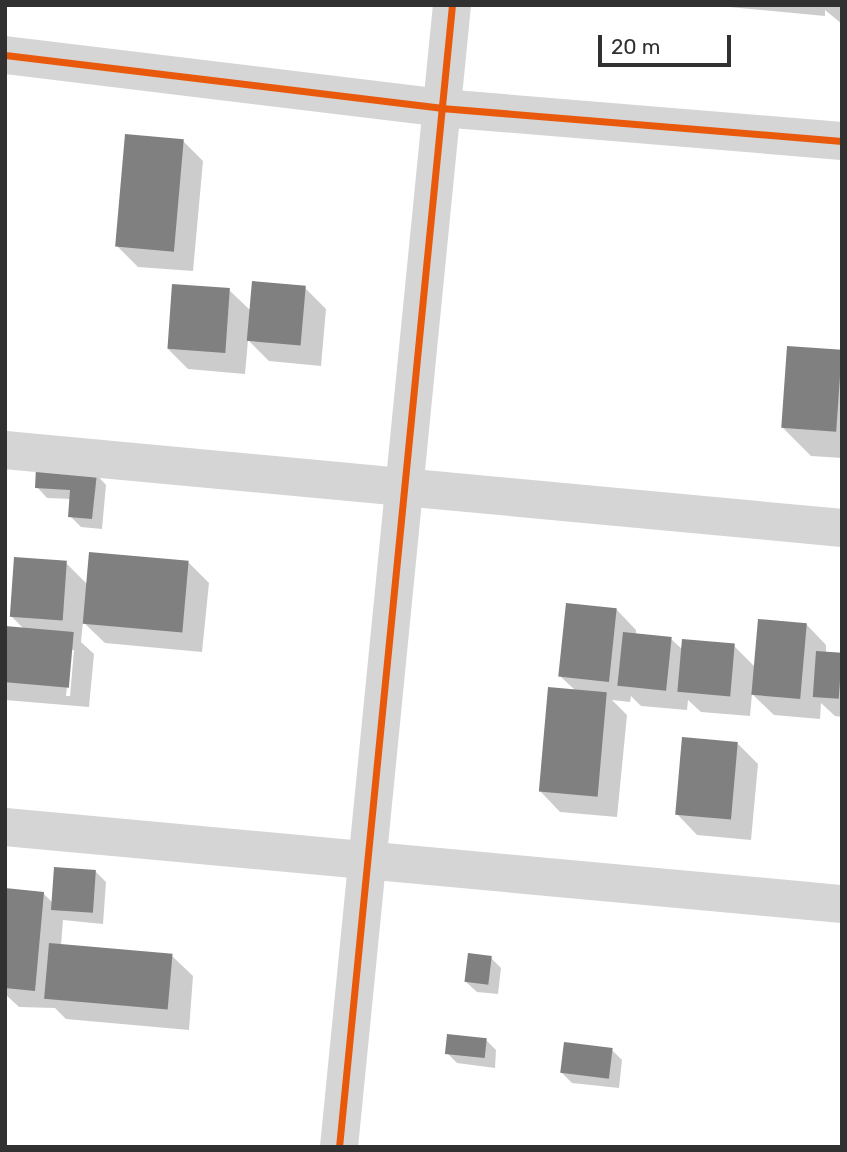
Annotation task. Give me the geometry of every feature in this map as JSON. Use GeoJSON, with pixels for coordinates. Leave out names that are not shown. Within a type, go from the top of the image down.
{"type":"FeatureCollection","features":[{"type":"Feature","properties":{"kind":"street"},"geometry":{"type":"LineString","coordinates":[[339,1147],[452,5]]}},
{"type":"Feature","properties":{"kind":"street"},"geometry":{"type":"LineString","coordinates":[[5,55],[441,108],[842,141]]}},
{"type":"Feature","properties":{"kind":"street"},"geometry":{"type":"LineString","coordinates":[[5,450],[842,528]]}},
{"type":"Feature","properties":{"kind":"street"},"geometry":{"type":"LineString","coordinates":[[5,827],[842,904]]}},
{"type":"Feature","properties":{"kind":"building"},"geometry":{"type":"Polygon","coordinates":[[[125,134],[184,139],[174,252],[115,247],[125,134]]]}},
{"type":"Feature","properties":{"kind":"building"},"geometry":{"type":"Polygon","coordinates":[[[252,281],[306,286],[301,345],[247,341],[252,281]]]}},
{"type":"Feature","properties":{"kind":"building"},"geometry":{"type":"Polygon","coordinates":[[[172,284],[230,288],[225,353],[167,349],[172,284]]]}},
{"type":"Feature","properties":{"kind":"building"},"geometry":{"type":"Polygon","coordinates":[[[787,346],[842,350],[836,432],[781,428],[787,346]]]}},
{"type":"Feature","properties":{"kind":"building"},"geometry":{"type":"Polygon","coordinates":[[[36,467],[97,473],[92,519],[68,517],[70,490],[35,488],[36,467]]]}},
{"type":"Feature","properties":{"kind":"building"},"geometry":{"type":"Polygon","coordinates":[[[89,552],[189,561],[182,632],[83,624],[89,552]]]}},
{"type":"Feature","properties":{"kind":"building"},"geometry":{"type":"Polygon","coordinates":[[[14,557],[67,561],[63,621],[10,617],[14,557]]]}},
{"type":"Feature","properties":{"kind":"building"},"geometry":{"type":"Polygon","coordinates":[[[566,603],[617,608],[609,682],[558,677],[566,603]]]}},
{"type":"Feature","properties":{"kind":"building"},"geometry":{"type":"Polygon","coordinates":[[[758,619],[807,623],[800,699],[751,695],[758,619]]]}},
{"type":"Feature","properties":{"kind":"building"},"geometry":{"type":"Polygon","coordinates":[[[5,626],[74,632],[69,688],[5,682],[5,626]]]}},
{"type":"Feature","properties":{"kind":"building"},"geometry":{"type":"Polygon","coordinates":[[[623,632],[672,637],[666,691],[617,686],[623,632]]]}},
{"type":"Feature","properties":{"kind":"building"},"geometry":{"type":"Polygon","coordinates":[[[682,639],[735,644],[730,696],[677,692],[682,639]]]}},
{"type":"Feature","properties":{"kind":"building"},"geometry":{"type":"Polygon","coordinates":[[[816,651],[842,653],[839,699],[813,697],[816,651]]]}},
{"type":"Feature","properties":{"kind":"building"},"geometry":{"type":"Polygon","coordinates":[[[548,687],[607,692],[598,797],[539,792],[548,687]]]}},
{"type":"Feature","properties":{"kind":"building"},"geometry":{"type":"Polygon","coordinates":[[[682,737],[738,742],[731,820],[675,815],[682,737]]]}},
{"type":"Feature","properties":{"kind":"building"},"geometry":{"type":"Polygon","coordinates":[[[54,867],[96,870],[93,913],[51,910],[54,867]]]}},
{"type":"Feature","properties":{"kind":"building"},"geometry":{"type":"Polygon","coordinates":[[[5,888],[44,892],[35,991],[5,988],[5,888]]]}},
{"type":"Feature","properties":{"kind":"building"},"geometry":{"type":"Polygon","coordinates":[[[49,943],[173,954],[168,1010],[44,999],[49,943]]]}},
{"type":"Feature","properties":{"kind":"building"},"geometry":{"type":"Polygon","coordinates":[[[468,953],[492,956],[488,985],[464,982],[468,953]]]}},
{"type":"Feature","properties":{"kind":"building"},"geometry":{"type":"Polygon","coordinates":[[[447,1034],[487,1038],[485,1058],[445,1054],[447,1034]]]}},
{"type":"Feature","properties":{"kind":"building"},"geometry":{"type":"Polygon","coordinates":[[[564,1042],[613,1048],[609,1079],[560,1073],[564,1042]]]}},
{"type":"Feature","properties":{"kind":"cycle path"},"geometry":{"type":"LineString","coordinates":[[339,1147],[452,5]]}},
{"type":"Feature","properties":{"kind":"cycle path"},"geometry":{"type":"LineString","coordinates":[[5,55],[441,108],[842,141]]}}]}
